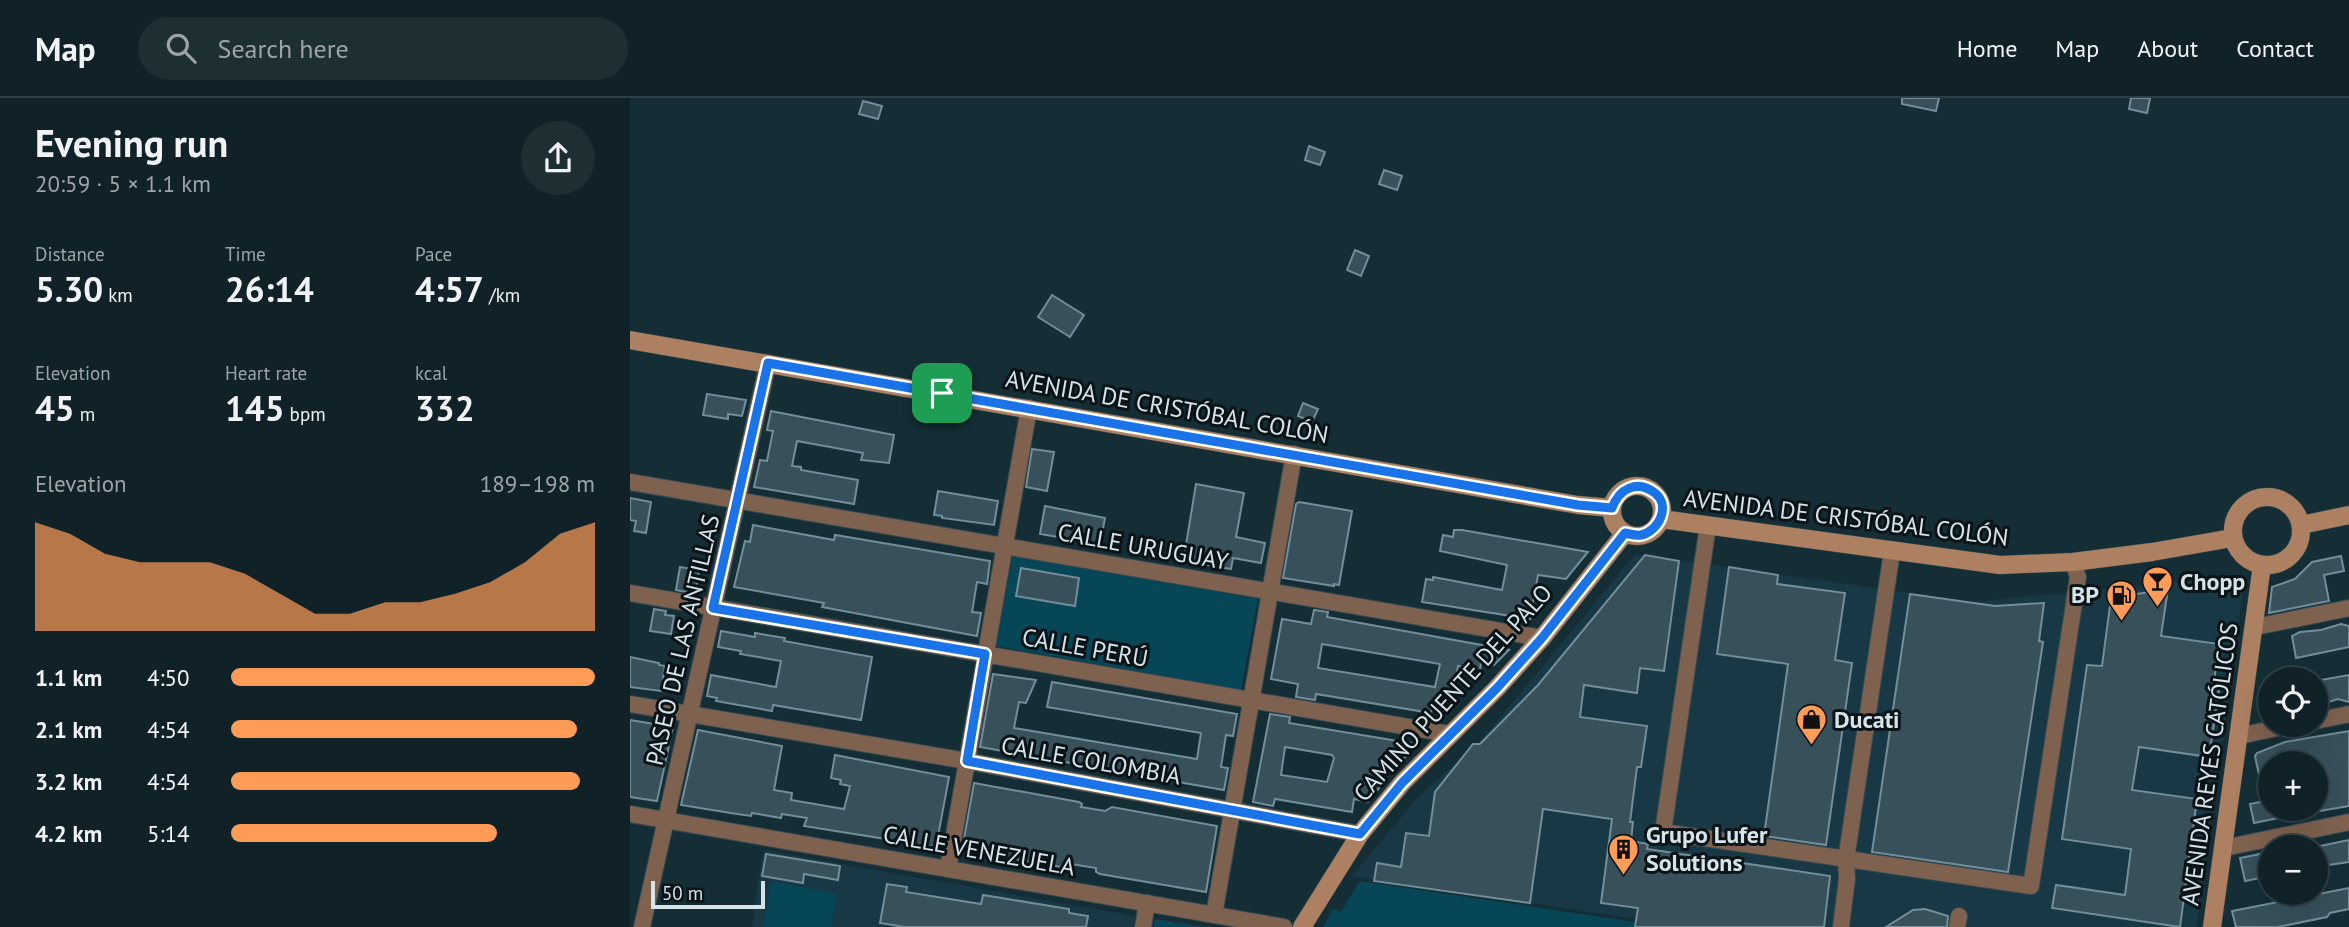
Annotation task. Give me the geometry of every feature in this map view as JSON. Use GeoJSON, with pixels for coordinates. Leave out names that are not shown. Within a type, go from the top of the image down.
{"type":"FeatureCollection","features":[{"type":"Feature","properties":{"kind":"main road","name":"AVENIDA DE CRISTÓBAL COLÓN"},"geometry":{"type":"LineString","coordinates":[[630,340],[1564,502],[1612,508]]}},
{"type":"Feature","properties":{"kind":"main road"},"geometry":{"type":"LineString","coordinates":[[1639,486],[1656,494],[1661,504],[1661,519],[1654,530],[1639,536],[1625,533],[1615,524],[1612,508],[1616,498],[1626,489],[1639,486]]}},
{"type":"Feature","properties":{"kind":"main road"},"geometry":{"type":"LineString","coordinates":[[2260,497],[2271,497],[2291,506],[2301,525],[2298,546],[2291,555],[2272,565],[2262,565],[2243,556],[2232,538],[2235,516],[2241,507],[2260,497]]}},
{"type":"Feature","properties":{"kind":"main road"},"geometry":{"type":"LineString","coordinates":[[2301,525],[2349,515]]}},
{"type":"Feature","properties":{"kind":"main road","name":"AVENIDA DE CRISTÓBAL COLÓN"},"geometry":{"type":"LineString","coordinates":[[1661,519],[2000,565],[2073,562],[2232,538]]}},
{"type":"Feature","properties":{"kind":"main road","name":"CAMINO PUENTE DEL PALO"},"geometry":{"type":"LineString","coordinates":[[1302,927],[1360,834],[1402,783],[1497,688],[1542,638],[1625,533]]}},
{"type":"Feature","properties":{"kind":"main road","name":"AVENIDA REYES CATÓLICOS"},"geometry":{"type":"LineString","coordinates":[[2212,927],[2262,565]]}},
{"type":"Feature","properties":{"kind":"street","name":"PASEO DE LAS ANTILLAS"},"geometry":{"type":"LineString","coordinates":[[642,927],[768,363]]}},
{"type":"Feature","properties":{"kind":"street"},"geometry":{"type":"LineString","coordinates":[[948,869],[1028,408]]}},
{"type":"Feature","properties":{"kind":"street"},"geometry":{"type":"LineString","coordinates":[[1214,915],[1294,454]]}},
{"type":"Feature","properties":{"kind":"street","name":"CALLE URUGUAY"},"geometry":{"type":"LineString","coordinates":[[630,482],[1542,638]]}},
{"type":"Feature","properties":{"kind":"street"},"geometry":{"type":"LineString","coordinates":[[1708,525],[1663,832],[2031,886],[2078,577],[2073,562]]}},
{"type":"Feature","properties":{"kind":"street"},"geometry":{"type":"LineString","coordinates":[[1841,927],[1847,879],[1846,860],[1892,551]]}},
{"type":"Feature","properties":{"kind":"street","name":"CALLE PERÚ"},"geometry":{"type":"LineString","coordinates":[[630,593],[1449,734]]}},
{"type":"Feature","properties":{"kind":"street"},"geometry":{"type":"LineString","coordinates":[[2255,627],[2349,608]]}},
{"type":"Feature","properties":{"kind":"street","name":"CALLE COLOMBIA"},"geometry":{"type":"LineString","coordinates":[[630,704],[967,761],[1360,834]]}},
{"type":"Feature","properties":{"kind":"street"},"geometry":{"type":"LineString","coordinates":[[2328,718],[2349,714]]}},
{"type":"Feature","properties":{"kind":"street"},"geometry":{"type":"LineString","coordinates":[[2239,736],[2258,732]]}},
{"type":"Feature","properties":{"kind":"street","name":"CALLE VENEZUELA"},"geometry":{"type":"LineString","coordinates":[[630,814],[1284,927]]}},
{"type":"Feature","properties":{"kind":"street"},"geometry":{"type":"LineString","coordinates":[[2224,848],[2349,822]]}},
{"type":"Feature","properties":{"kind":"street"},"geometry":{"type":"LineString","coordinates":[[1143,927],[1147,903]]}},
{"type":"Feature","properties":{"kind":"shaded area"},"geometry":{"type":"Polygon","coordinates":[[[1013,554],[1258,599],[1241,690],[996,646],[1013,554]]]}},
{"type":"Feature","properties":{"kind":"shaded area"},"geometry":{"type":"Polygon","coordinates":[[[1635,554],[1974,602],[2245,575],[2197,927],[1634,927],[1635,919],[1352,876],[1418,797],[1480,742],[1635,554]]]}},
{"type":"Feature","properties":{"kind":"shaded area"},"geometry":{"type":"Polygon","coordinates":[[[763,850],[1135,916],[1133,927],[752,927],[763,850]]]}},
{"type":"Feature","properties":{"kind":"shaded area"},"geometry":{"type":"Polygon","coordinates":[[[772,881],[837,894],[831,927],[763,927],[772,881]]]}},
{"type":"Feature","properties":{"kind":"shaded area"},"geometry":{"type":"Polygon","coordinates":[[[1360,881],[1635,922],[1634,927],[1323,927],[1333,909],[1341,912],[1360,881]]]}},
{"type":"Feature","properties":{"kind":"shaded area"},"geometry":{"type":"Polygon","coordinates":[[[1155,919],[1205,927],[1154,927],[1155,919]]]}},
{"type":"Feature","properties":{"kind":"building"},"geometry":{"type":"Polygon","coordinates":[[[1902,98],[1939,98],[1936,111],[1902,104],[1902,98]]]}},
{"type":"Feature","properties":{"kind":"building"},"geometry":{"type":"Polygon","coordinates":[[[2131,98],[2150,98],[2147,113],[2129,109],[2131,98]]]}},
{"type":"Feature","properties":{"kind":"building"},"geometry":{"type":"Polygon","coordinates":[[[863,101],[882,106],[878,119],[859,114],[863,101]]]}},
{"type":"Feature","properties":{"kind":"building"},"geometry":{"type":"Polygon","coordinates":[[[1309,146],[1325,152],[1320,165],[1305,160],[1309,146]]]}},
{"type":"Feature","properties":{"kind":"building"},"geometry":{"type":"Polygon","coordinates":[[[1384,170],[1402,176],[1397,190],[1379,184],[1384,170]]]}},
{"type":"Feature","properties":{"kind":"building"},"geometry":{"type":"Polygon","coordinates":[[[1355,250],[1369,256],[1361,276],[1347,270],[1355,250]]]}},
{"type":"Feature","properties":{"kind":"building"},"geometry":{"type":"Polygon","coordinates":[[[1052,295],[1084,315],[1070,337],[1038,317],[1052,295]]]}},
{"type":"Feature","properties":{"kind":"building"},"geometry":{"type":"Polygon","coordinates":[[[707,394],[746,400],[742,416],[728,414],[728,419],[703,415],[707,394]]]}},
{"type":"Feature","properties":{"kind":"building"},"geometry":{"type":"Polygon","coordinates":[[[1303,403],[1318,409],[1312,422],[1298,416],[1303,403]]]}},
{"type":"Feature","properties":{"kind":"building"},"geometry":{"type":"Polygon","coordinates":[[[771,411],[894,435],[889,463],[861,460],[863,453],[797,441],[792,466],[858,480],[854,504],[754,487],[760,460],[767,461],[773,431],[767,430],[771,411]]]}},
{"type":"Feature","properties":{"kind":"building"},"geometry":{"type":"Polygon","coordinates":[[[1032,449],[1054,452],[1047,491],[1026,487],[1032,449]]]}},
{"type":"Feature","properties":{"kind":"building"},"geometry":{"type":"Polygon","coordinates":[[[1196,484],[1244,493],[1236,537],[1265,543],[1261,563],[1233,558],[1231,569],[1190,562],[1190,558],[1184,557],[1196,484]]]}},
{"type":"Feature","properties":{"kind":"building"},"geometry":{"type":"Polygon","coordinates":[[[938,491],[998,501],[994,525],[934,515],[938,491]]]}},
{"type":"Feature","properties":{"kind":"building"},"geometry":{"type":"Polygon","coordinates":[[[630,498],[651,502],[646,533],[634,531],[636,521],[630,520],[630,498]]]}},
{"type":"Feature","properties":{"kind":"building"},"geometry":{"type":"Polygon","coordinates":[[[1299,502],[1352,511],[1339,585],[1283,578],[1296,504],[1299,502]]]}},
{"type":"Feature","properties":{"kind":"building"},"geometry":{"type":"Polygon","coordinates":[[[1045,506],[1105,518],[1100,544],[1040,534],[1045,506]]]}},
{"type":"Feature","properties":{"kind":"building"},"geometry":{"type":"Polygon","coordinates":[[[753,525],[834,540],[835,535],[990,561],[987,584],[977,582],[972,612],[981,613],[977,636],[822,607],[824,603],[734,587],[745,541],[750,542],[753,525]]]}},
{"type":"Feature","properties":{"kind":"building"},"geometry":{"type":"Polygon","coordinates":[[[1454,530],[1588,552],[1566,579],[1538,575],[1530,619],[1422,602],[1426,579],[1433,580],[1433,577],[1502,590],[1507,565],[1440,551],[1443,535],[1453,537],[1454,530]]]}},
{"type":"Feature","properties":{"kind":"building"},"geometry":{"type":"Polygon","coordinates":[[[1645,555],[1679,561],[1664,671],[1640,668],[1637,693],[1584,685],[1580,717],[1647,726],[1641,767],[1637,767],[1630,822],[1633,822],[1631,841],[1648,844],[1647,849],[1830,876],[1824,927],[1635,927],[1638,908],[1601,903],[1612,819],[1543,809],[1530,903],[1374,881],[1377,863],[1401,867],[1406,833],[1429,836],[1435,792],[1473,744],[1480,744],[1538,685],[1645,555]]]}},
{"type":"Feature","properties":{"kind":"building"},"geometry":{"type":"Polygon","coordinates":[[[2341,556],[2344,571],[2324,575],[2329,601],[2269,613],[2272,587],[2295,579],[2312,562],[2341,556]]]}},
{"type":"Feature","properties":{"kind":"building"},"geometry":{"type":"Polygon","coordinates":[[[680,567],[699,570],[695,594],[676,590],[680,567]]]}},
{"type":"Feature","properties":{"kind":"building"},"geometry":{"type":"Polygon","coordinates":[[[1729,567],[1778,575],[1777,584],[1845,593],[1835,660],[1852,663],[1826,845],[1764,836],[1788,664],[1717,654],[1729,567]]]}},
{"type":"Feature","properties":{"kind":"building"},"geometry":{"type":"Polygon","coordinates":[[[1021,568],[1079,578],[1075,606],[1016,596],[1021,568]]]}},
{"type":"Feature","properties":{"kind":"building"},"geometry":{"type":"Polygon","coordinates":[[[2168,589],[2161,636],[2219,644],[2214,682],[2220,683],[2209,757],[2139,747],[2132,790],[2197,799],[2180,927],[2052,908],[2056,885],[2125,895],[2131,849],[2062,839],[2087,665],[2102,666],[2111,598],[2168,589]]]}},
{"type":"Feature","properties":{"kind":"building"},"geometry":{"type":"Polygon","coordinates":[[[1910,594],[1995,606],[2044,603],[2039,641],[2043,642],[2008,872],[1872,852],[1910,594]]]}},
{"type":"Feature","properties":{"kind":"building"},"geometry":{"type":"Polygon","coordinates":[[[654,609],[674,616],[671,634],[650,631],[654,609]]]}},
{"type":"Feature","properties":{"kind":"building"},"geometry":{"type":"Polygon","coordinates":[[[1314,610],[1328,612],[1327,617],[1509,650],[1494,665],[1481,662],[1480,671],[1458,666],[1453,695],[1439,709],[1432,707],[1431,713],[1316,694],[1315,700],[1296,697],[1298,684],[1271,679],[1282,619],[1311,624],[1314,610]],[[1322,644],[1318,668],[1435,687],[1440,664],[1322,644]]]}},
{"type":"Feature","properties":{"kind":"building"},"geometry":{"type":"Polygon","coordinates":[[[2341,624],[2349,626],[2349,647],[2296,658],[2292,636],[2341,624]]]}},
{"type":"Feature","properties":{"kind":"building"},"geometry":{"type":"Polygon","coordinates":[[[721,631],[755,637],[755,633],[785,638],[784,641],[872,657],[861,720],[773,705],[772,711],[716,701],[717,698],[707,696],[711,675],[776,687],[781,661],[718,647],[721,631]]]}},
{"type":"Feature","properties":{"kind":"building"},"geometry":{"type":"Polygon","coordinates":[[[630,657],[665,666],[661,691],[630,687],[630,657]]]}},
{"type":"Feature","properties":{"kind":"building"},"geometry":{"type":"Polygon","coordinates":[[[993,674],[1036,680],[1026,703],[1019,702],[1014,728],[1197,759],[1201,733],[1047,707],[1052,682],[1237,714],[1233,736],[1226,735],[1221,767],[1228,768],[1224,790],[980,747],[993,674]]]}},
{"type":"Feature","properties":{"kind":"building"},"geometry":{"type":"Polygon","coordinates":[[[2349,675],[2349,702],[2338,699],[2328,702],[2328,679],[2349,675]]]}},
{"type":"Feature","properties":{"kind":"building"},"geometry":{"type":"Polygon","coordinates":[[[1270,714],[1290,717],[1289,723],[1416,744],[1402,761],[1388,759],[1388,768],[1383,767],[1379,788],[1368,802],[1354,799],[1352,812],[1275,799],[1273,806],[1253,802],[1270,714]],[[1285,747],[1281,775],[1327,782],[1334,758],[1332,755],[1285,747]]]}},
{"type":"Feature","properties":{"kind":"building"},"geometry":{"type":"Polygon","coordinates":[[[630,720],[673,727],[657,801],[630,797],[630,720]]]}},
{"type":"Feature","properties":{"kind":"building"},"geometry":{"type":"Polygon","coordinates":[[[698,730],[782,746],[774,790],[792,793],[791,800],[844,809],[850,786],[831,778],[835,755],[949,777],[936,847],[804,826],[807,818],[782,814],[781,818],[752,813],[751,816],[681,805],[698,730]]]}},
{"type":"Feature","properties":{"kind":"building"},"geometry":{"type":"Polygon","coordinates":[[[2349,731],[2349,806],[2328,810],[2328,751],[2262,751],[2285,742],[2328,737],[2328,735],[2349,731]]]}},
{"type":"Feature","properties":{"kind":"building"},"geometry":{"type":"Polygon","coordinates":[[[974,783],[1079,802],[1081,807],[1105,811],[1112,807],[1217,826],[1206,892],[1100,874],[1096,872],[1096,868],[1071,864],[1071,867],[1067,868],[962,850],[974,783]]]}},
{"type":"Feature","properties":{"kind":"building"},"geometry":{"type":"Polygon","coordinates":[[[2258,802],[2258,821],[2264,821],[2254,823],[2250,804],[2258,802]]]}},
{"type":"Feature","properties":{"kind":"building"},"geometry":{"type":"Polygon","coordinates":[[[2349,840],[2349,862],[2328,865],[2328,844],[2349,840]]]}},
{"type":"Feature","properties":{"kind":"building"},"geometry":{"type":"Polygon","coordinates":[[[766,854],[840,866],[838,880],[804,874],[803,883],[762,876],[766,854]]]}},
{"type":"Feature","properties":{"kind":"building"},"geometry":{"type":"Polygon","coordinates":[[[2258,854],[2258,878],[2245,881],[2240,858],[2258,854]]]}},
{"type":"Feature","properties":{"kind":"building"},"geometry":{"type":"Polygon","coordinates":[[[887,884],[907,887],[906,892],[981,904],[983,895],[1069,909],[1069,913],[1088,916],[1086,927],[905,927],[880,923],[887,884]]]}},
{"type":"Feature","properties":{"kind":"building"},"geometry":{"type":"Polygon","coordinates":[[[2349,888],[2349,909],[2330,913],[2327,917],[2278,927],[2236,927],[2232,911],[2263,905],[2328,905],[2328,892],[2349,888]]]}},
{"type":"Feature","properties":{"kind":"building"},"geometry":{"type":"Polygon","coordinates":[[[1925,909],[1948,916],[1947,927],[1886,927],[1913,910],[1925,909]]]}},
{"type":"Feature","properties":{"kind":"place","name":"Chopp"},"geometry":{"type":"Point","coordinates":[2157,609]}},
{"type":"Feature","properties":{"kind":"place","name":"BP"},"geometry":{"type":"Point","coordinates":[2122,622]}},
{"type":"Feature","properties":{"kind":"place","name":"Ducati"},"geometry":{"type":"Point","coordinates":[1811,747]}},
{"type":"Feature","properties":{"kind":"place","name":"Grupo Lufer Solutions"},"geometry":{"type":"Point","coordinates":[1623,876]}},
{"type":"Feature","properties":{"kind":"route"},"geometry":{"type":"LineString","coordinates":[[768,363],[942,393],[1578,505],[1612,508],[1616,498],[1626,489],[1639,486],[1656,494],[1661,504],[1661,519],[1654,530],[1639,536],[1625,533],[1542,638],[1497,688],[1402,783],[1360,834],[967,761],[985,654],[713,608],[768,363]]}}]}
